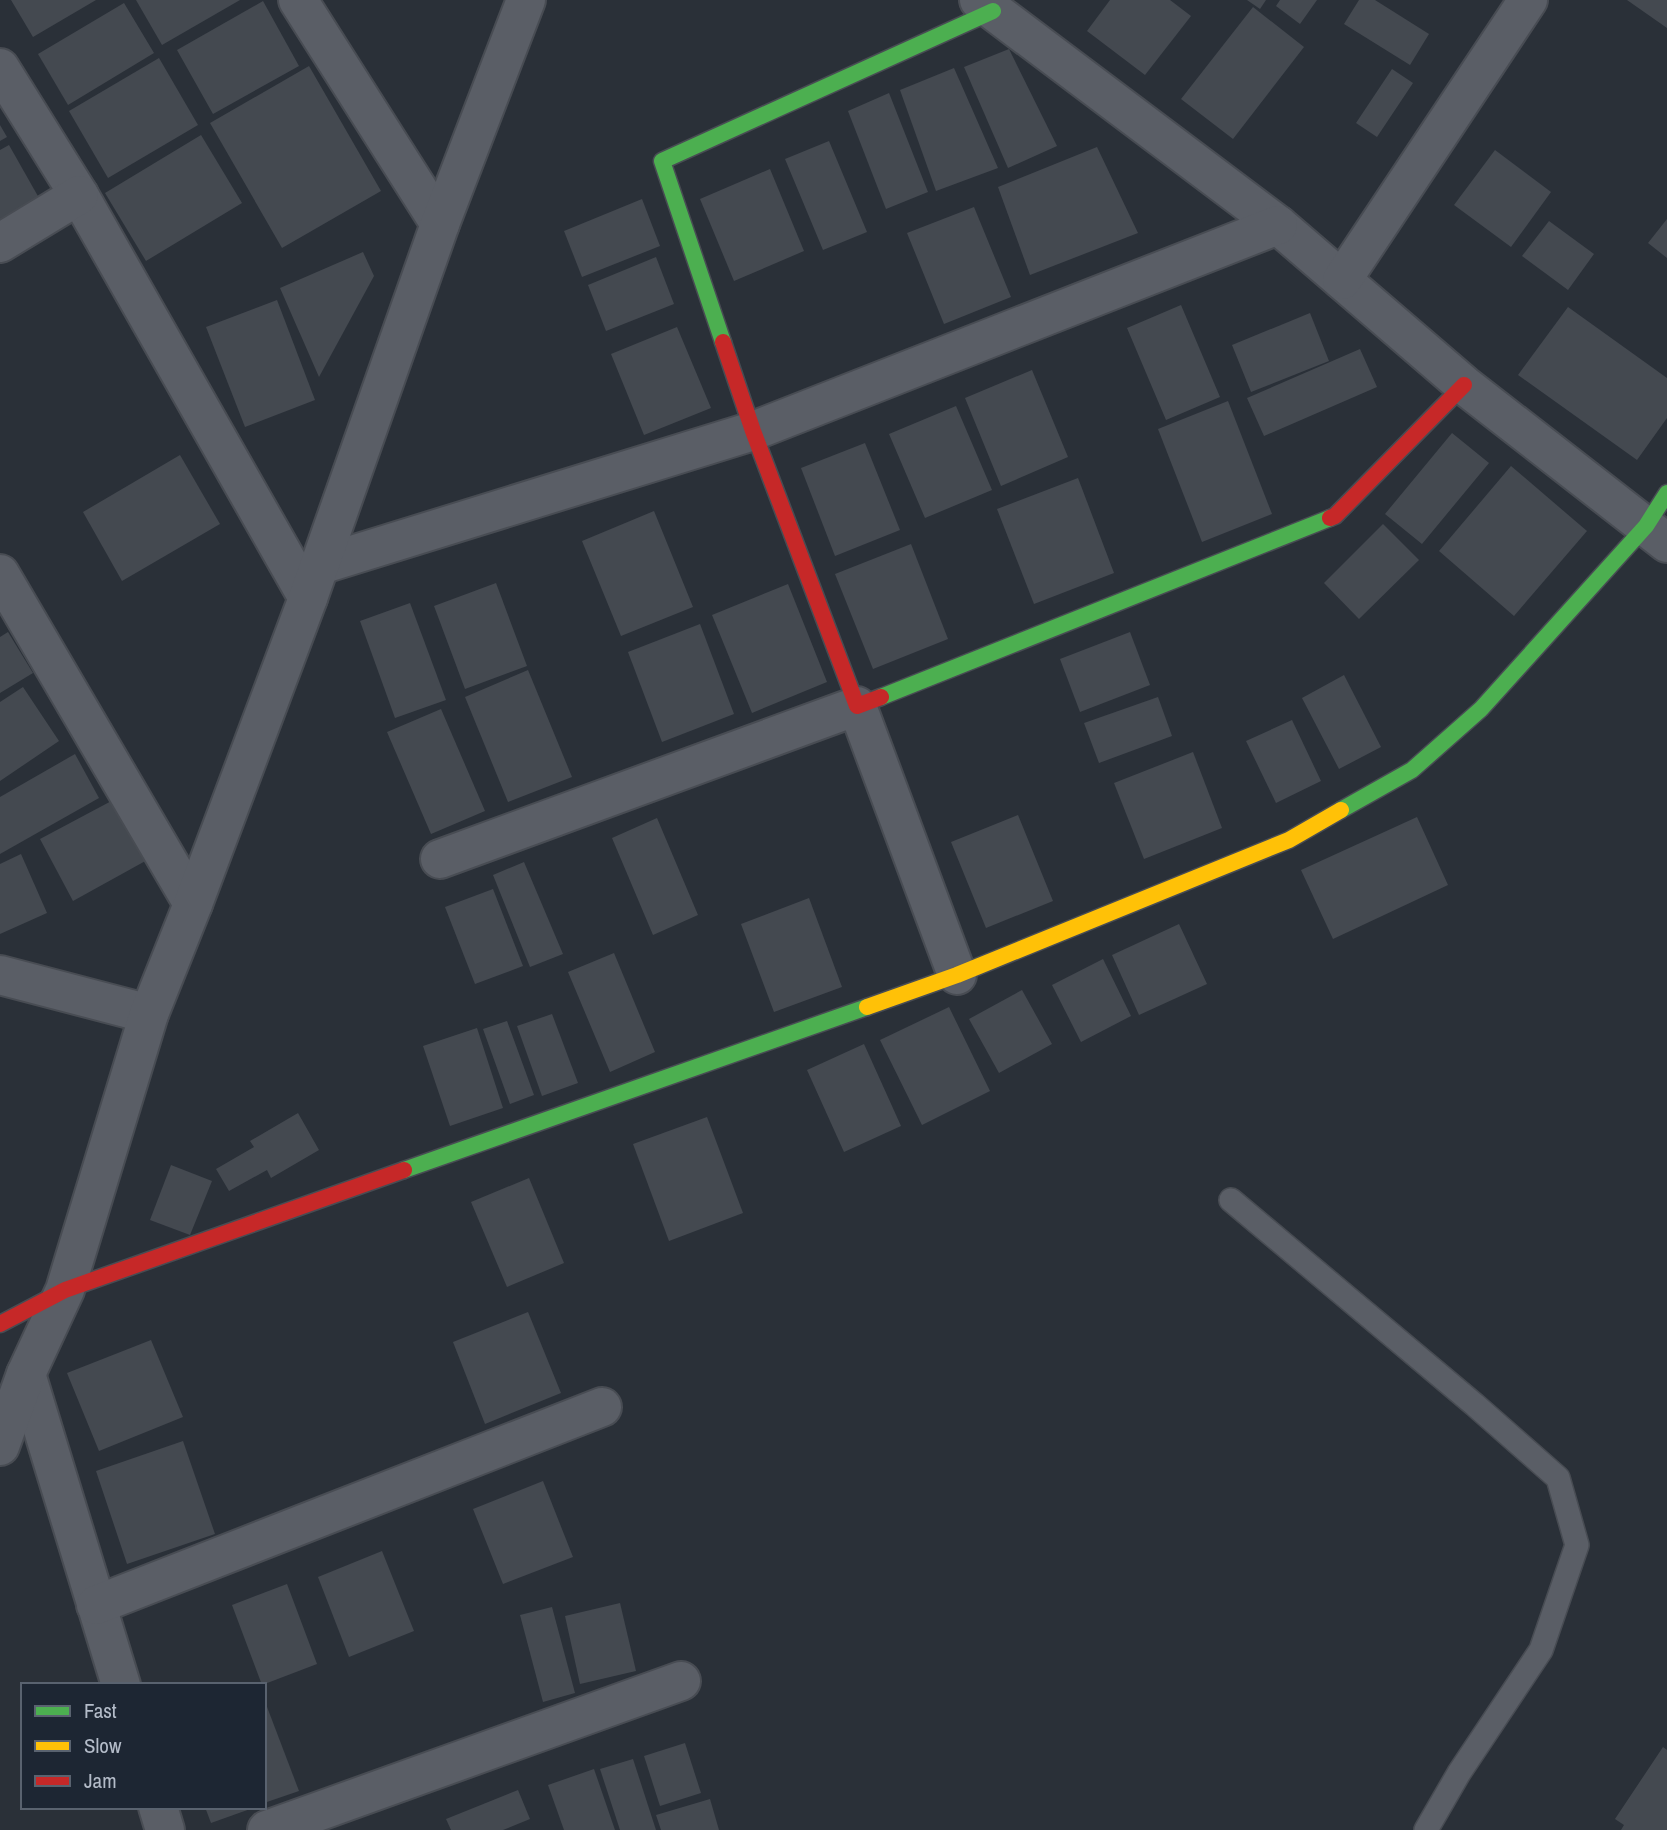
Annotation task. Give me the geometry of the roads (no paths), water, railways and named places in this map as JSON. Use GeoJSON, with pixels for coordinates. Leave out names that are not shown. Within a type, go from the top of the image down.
{"type":"FeatureCollection","features":[{"type":"Feature","properties":{"kind":"street"},"geometry":{"type":"LineString","coordinates":[[298,0],[440,224]]}},
{"type":"Feature","properties":{"kind":"street"},"geometry":{"type":"LineString","coordinates":[[0,1446],[26,1374],[65,1290],[149,1014],[314,582],[440,224],[526,0]]}},
{"type":"Feature","properties":{"kind":"street"},"geometry":{"type":"LineString","coordinates":[[1342,280],[1528,0]]}},
{"type":"Feature","properties":{"kind":"street"},"geometry":{"type":"LineString","coordinates":[[957,975],[753,431],[662,161],[986,5],[1278,225],[1464,385],[1656,535]]}},
{"type":"Feature","properties":{"kind":"street"},"geometry":{"type":"LineString","coordinates":[[0,68],[314,582]]}},
{"type":"Feature","properties":{"kind":"street"},"geometry":{"type":"LineString","coordinates":[[0,243],[79,195]]}},
{"type":"Feature","properties":{"kind":"street"},"geometry":{"type":"LineString","coordinates":[[314,582],[753,431],[1278,225]]}},
{"type":"Feature","properties":{"kind":"street"},"geometry":{"type":"LineString","coordinates":[[440,859],[857,706],[1335,516],[1464,385]]}},
{"type":"Feature","properties":{"kind":"street"},"geometry":{"type":"LineString","coordinates":[[0,1324],[65,1290],[957,975],[1289,841],[1412,770],[1481,709],[1656,535],[1667,493]]}},
{"type":"Feature","properties":{"kind":"street"},"geometry":{"type":"LineString","coordinates":[[0,575],[193,904]]}},
{"type":"Feature","properties":{"kind":"street"},"geometry":{"type":"LineString","coordinates":[[0,975],[149,1014]]}},
{"type":"Feature","properties":{"kind":"street"},"geometry":{"type":"LineString","coordinates":[[26,1374],[120,1683]]}},
{"type":"Feature","properties":{"kind":"street"},"geometry":{"type":"LineString","coordinates":[[96,1605],[602,1407]]}},
{"type":"Feature","properties":{"kind":"street"},"geometry":{"type":"LineString","coordinates":[[267,1830],[681,1681]]}},
{"type":"Feature","properties":{"kind":"street"},"geometry":{"type":"LineString","coordinates":[[159,1809],[165,1830]]}},
{"type":"Feature","properties":{"kind":"lane"},"geometry":{"type":"LineString","coordinates":[[1231,1200],[1558,1478],[1577,1545],[1541,1650],[1459,1773],[1426,1830]]}}]}
